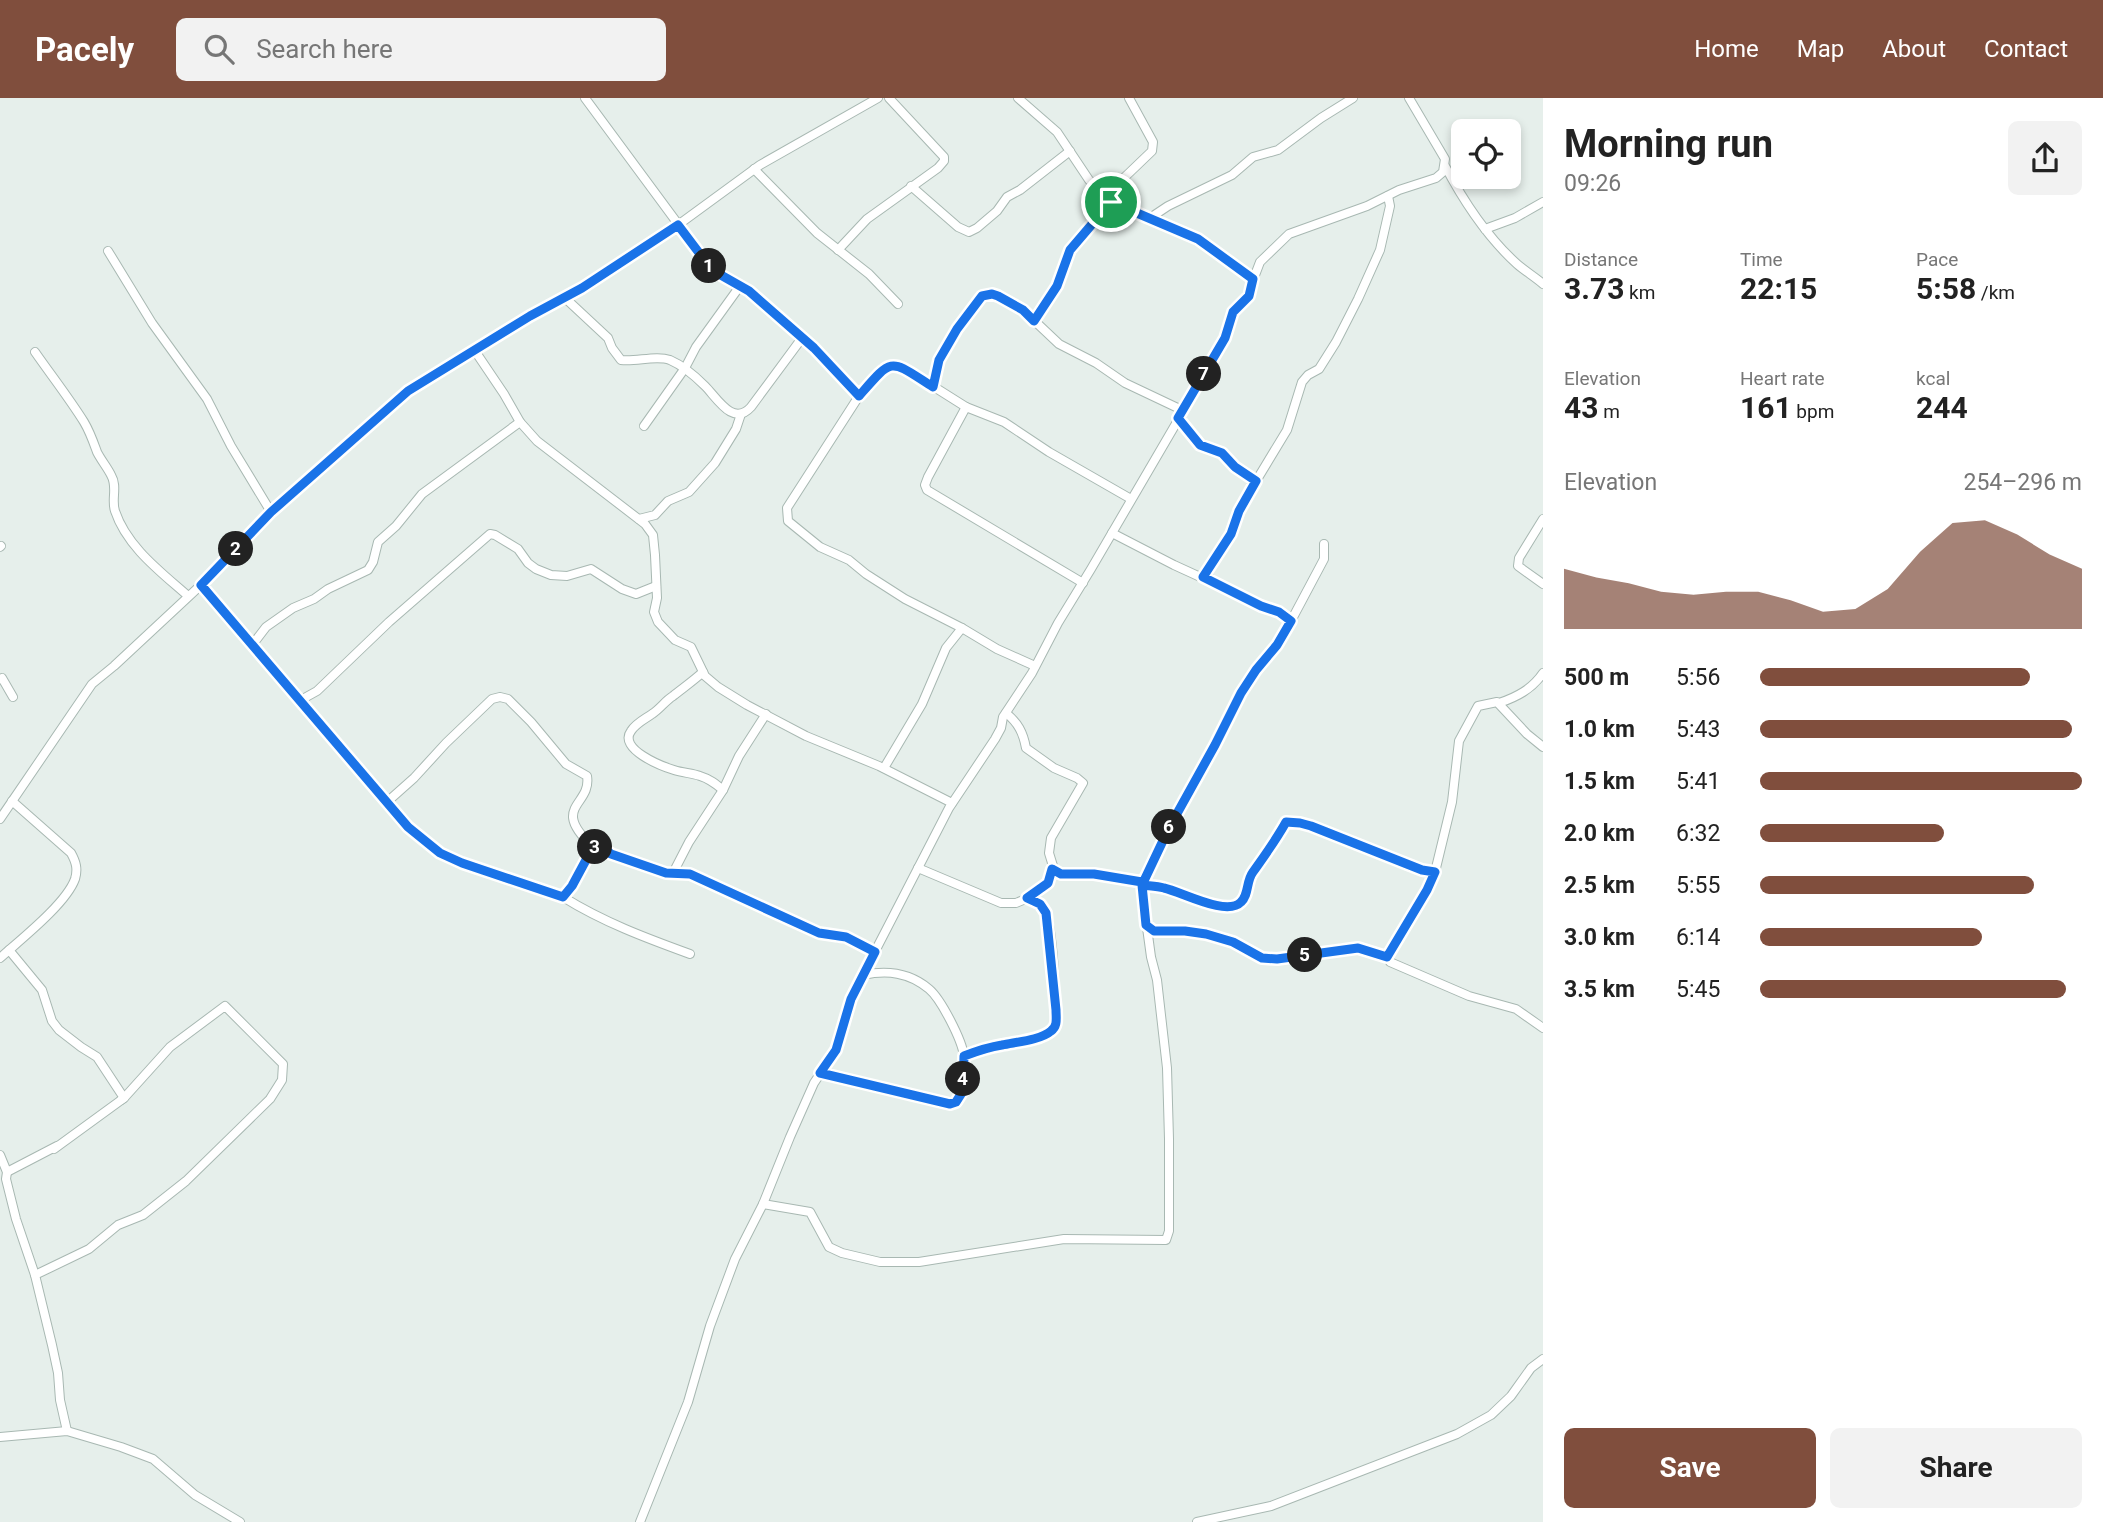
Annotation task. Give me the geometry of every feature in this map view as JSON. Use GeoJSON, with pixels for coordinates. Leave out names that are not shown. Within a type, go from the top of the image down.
{"type":"FeatureCollection","features":[{"type":"Feature","properties":{"kind":"street"},"geometry":{"type":"LineString","coordinates":[[585,98],[712,270],[749,291],[814,348],[859,396]]}},
{"type":"Feature","properties":{"kind":"street"},"geometry":{"type":"LineString","coordinates":[[0,819],[92,684],[201,585],[271,512],[408,391],[564,298],[678,225],[754,169],[878,98]]}},
{"type":"Feature","properties":{"kind":"street"},"geometry":{"type":"LineString","coordinates":[[838,250],[867,219],[944,161],[944,157],[889,98]]}},
{"type":"Feature","properties":{"kind":"street"},"geometry":{"type":"LineString","coordinates":[[1018,98],[1057,132],[1089,180],[1108,199],[1198,239],[1253,279]]}},
{"type":"Feature","properties":{"kind":"street"},"geometry":{"type":"LineString","coordinates":[[1034,321],[1057,286],[1070,250],[1108,199],[1152,151],[1153,142],[1129,98]]}},
{"type":"Feature","properties":{"kind":"street"},"geometry":{"type":"LineString","coordinates":[[1150,218],[1168,206],[1233,175],[1254,157],[1278,150],[1353,98]]}},
{"type":"Feature","properties":{"kind":"street"},"geometry":{"type":"LineString","coordinates":[[640,1522],[688,1402],[710,1326],[735,1259],[763,1204],[820,1073],[836,1050],[851,999],[952,803],[995,739],[1006,713],[1158,456],[1225,338],[1233,312],[1249,296],[1260,262],[1289,234],[1367,206],[1388,195],[1436,178],[1443,172],[1445,159],[1409,98]]}},
{"type":"Feature","properties":{"kind":"street"},"geometry":{"type":"LineString","coordinates":[[911,186],[958,227],[969,232],[997,211],[1007,197],[1070,151]]}},
{"type":"Feature","properties":{"kind":"street"},"geometry":{"type":"LineString","coordinates":[[1445,166],[1465,203],[1485,229],[1518,264],[1543,284]]}},
{"type":"Feature","properties":{"kind":"street"},"geometry":{"type":"LineString","coordinates":[[754,169],[817,233],[869,274],[898,304]]}},
{"type":"Feature","properties":{"kind":"street"},"geometry":{"type":"LineString","coordinates":[[1203,577],[1231,534],[1239,511],[1287,430],[1302,382],[1319,369],[1358,299],[1380,250],[1390,206],[1388,195]]}},
{"type":"Feature","properties":{"kind":"street"},"geometry":{"type":"LineString","coordinates":[[1485,229],[1516,218],[1543,202]]}},
{"type":"Feature","properties":{"kind":"street"},"geometry":{"type":"LineString","coordinates":[[108,251],[152,323],[207,399],[231,446],[271,512]]}},
{"type":"Feature","properties":{"kind":"street"},"geometry":{"type":"LineString","coordinates":[[644,426],[740,286]]}},
{"type":"Feature","properties":{"kind":"street"},"geometry":{"type":"LineString","coordinates":[[933,387],[939,360],[957,329],[982,296],[992,294],[1023,310],[1059,344],[1180,414],[1200,445],[1222,453],[1235,467],[1256,481]]}},
{"type":"Feature","properties":{"kind":"street"},"geometry":{"type":"LineString","coordinates":[[564,298],[608,338],[621,360],[667,359],[685,368],[722,406],[733,413],[741,414],[751,407],[802,338]]}},
{"type":"Feature","properties":{"kind":"street"},"geometry":{"type":"LineString","coordinates":[[475,351],[520,422],[537,441],[639,519],[653,535],[656,586],[654,612],[675,640],[691,647],[703,672],[718,687],[806,736],[884,768],[952,803]]}},
{"type":"Feature","properties":{"kind":"street"},"geometry":{"type":"LineString","coordinates":[[35,352],[85,422],[97,452],[113,478],[116,512],[130,538],[148,560],[188,596]]}},
{"type":"Feature","properties":{"kind":"street"},"geometry":{"type":"LineString","coordinates":[[1035,666],[997,649],[905,599],[849,561],[820,547],[788,520],[787,508],[859,396],[882,369],[890,366],[901,366],[966,407],[1003,422],[1131,499]]}},
{"type":"Feature","properties":{"kind":"street"},"geometry":{"type":"LineString","coordinates":[[966,407],[928,478],[925,485],[927,490],[1083,583]]}},
{"type":"Feature","properties":{"kind":"street"},"geometry":{"type":"LineString","coordinates":[[639,519],[655,515],[668,500],[689,492],[715,463],[736,429],[741,414]]}},
{"type":"Feature","properties":{"kind":"street"},"geometry":{"type":"LineString","coordinates":[[253,644],[266,627],[293,608],[368,570],[378,542],[404,517],[422,494],[520,422]]}},
{"type":"Feature","properties":{"kind":"street"},"geometry":{"type":"LineString","coordinates":[[1543,519],[1519,558],[1518,566],[1543,584]]}},
{"type":"Feature","properties":{"kind":"street"},"geometry":{"type":"LineString","coordinates":[[1112,533],[1174,565],[1279,612],[1291,621]]}},
{"type":"Feature","properties":{"kind":"street"},"geometry":{"type":"LineString","coordinates":[[299,701],[317,691],[388,622],[490,534],[518,549],[536,569],[551,575],[567,576],[591,569],[622,589],[636,594],[656,586]]}},
{"type":"Feature","properties":{"kind":"street"},"geometry":{"type":"LineString","coordinates":[[763,1204],[810,1212],[828,1247],[880,1262],[919,1262],[1064,1239],[1166,1240],[1169,1139],[1167,1068],[1142,884],[1241,693],[1277,645],[1291,621],[1324,559],[1324,544]]}},
{"type":"Feature","properties":{"kind":"street"},"geometry":{"type":"LineString","coordinates":[[201,585],[408,827],[440,853],[563,897],[633,933],[690,954]]}},
{"type":"Feature","properties":{"kind":"street"},"geometry":{"type":"LineString","coordinates":[[884,768],[922,704],[946,648],[962,628]]}},
{"type":"Feature","properties":{"kind":"street"},"geometry":{"type":"LineString","coordinates":[[703,672],[638,724],[628,738],[638,753],[652,761],[713,781],[723,790]]}},
{"type":"Feature","properties":{"kind":"street"},"geometry":{"type":"LineString","coordinates":[[1499,704],[1516,697],[1535,684],[1543,673]]}},
{"type":"Feature","properties":{"kind":"street"},"geometry":{"type":"LineString","coordinates":[[0,679],[2,678],[13,697]]}},
{"type":"Feature","properties":{"kind":"street"},"geometry":{"type":"LineString","coordinates":[[387,802],[492,699],[500,697],[508,699],[531,722],[566,764],[587,776],[588,785],[573,810],[573,818],[580,835],[593,847]]}},
{"type":"Feature","properties":{"kind":"street"},"geometry":{"type":"LineString","coordinates":[[1387,957],[1435,872],[1452,802],[1458,741],[1478,706],[1497,702],[1543,747]]}},
{"type":"Feature","properties":{"kind":"street"},"geometry":{"type":"LineString","coordinates":[[918,868],[1001,903],[1016,903],[1048,883],[1052,869],[1049,853],[1051,838],[1083,783],[1054,768],[1026,748],[1021,728],[1006,713]]}},
{"type":"Feature","properties":{"kind":"street"},"geometry":{"type":"LineString","coordinates":[[673,873],[723,790],[739,756],[766,714]]}},
{"type":"Feature","properties":{"kind":"street"},"geometry":{"type":"LineString","coordinates":[[0,958],[55,907],[74,881],[77,867],[71,853],[12,800]]}},
{"type":"Feature","properties":{"kind":"street"},"geometry":{"type":"LineString","coordinates":[[1052,869],[1061,874],[1094,874],[1162,887],[1216,906],[1234,907],[1245,899],[1251,874],[1274,844],[1286,822],[1311,826],[1422,870],[1435,872]]}},
{"type":"Feature","properties":{"kind":"street"},"geometry":{"type":"LineString","coordinates":[[593,847],[600,846],[611,854],[666,873],[690,874],[819,933],[846,937],[875,952]]}},
{"type":"Feature","properties":{"kind":"street"},"geometry":{"type":"LineString","coordinates":[[563,897],[593,847]]}},
{"type":"Feature","properties":{"kind":"street"},"geometry":{"type":"LineString","coordinates":[[964,1056],[1024,1041],[1054,1030],[1056,1010],[1046,913],[1040,904],[1027,898]]}},
{"type":"Feature","properties":{"kind":"street"},"geometry":{"type":"LineString","coordinates":[[1146,925],[1154,931],[1206,934],[1233,942],[1262,958],[1277,959],[1358,948],[1387,957],[1395,965],[1469,996],[1516,1009],[1543,1028]]}},
{"type":"Feature","properties":{"kind":"street"},"geometry":{"type":"LineString","coordinates":[[9,950],[42,990],[52,1021],[59,1030],[97,1057],[124,1098]]}},
{"type":"Feature","properties":{"kind":"street"},"geometry":{"type":"LineString","coordinates":[[820,1073],[950,1104],[956,1102],[963,1091],[964,1056],[952,1022],[930,989],[907,976],[890,971],[863,975]]}},
{"type":"Feature","properties":{"kind":"street"},"geometry":{"type":"LineString","coordinates":[[6,1172],[54,1149],[124,1098],[170,1048],[225,1006],[283,1064],[282,1080],[270,1099],[186,1181],[143,1215],[118,1225],[89,1249],[35,1275]]}},
{"type":"Feature","properties":{"kind":"street"},"geometry":{"type":"LineString","coordinates":[[0,1155],[16,1219],[35,1275],[58,1373],[60,1400],[67,1431]]}},
{"type":"Feature","properties":{"kind":"street"},"geometry":{"type":"LineString","coordinates":[[1197,1522],[1271,1506],[1457,1434],[1491,1415],[1510,1396],[1531,1368],[1543,1359]]}},
{"type":"Feature","properties":{"kind":"street"},"geometry":{"type":"LineString","coordinates":[[0,1437],[67,1431],[121,1447],[153,1459],[195,1495],[240,1522]]}},
{"type":"Feature","properties":{"kind":"route"},"geometry":{"type":"LineString","coordinates":[[1111,202],[1070,250],[1057,286],[1034,321],[1023,310],[998,296],[982,296],[957,329],[939,360],[933,387],[896,365],[882,369],[859,396],[814,348],[749,291],[712,270],[678,225],[582,288],[530,316],[408,391],[271,512],[201,585],[408,827],[440,853],[563,897],[593,847],[600,846],[611,854],[666,873],[690,874],[768,912],[819,933],[846,937],[875,952],[851,999],[836,1050],[820,1073],[950,1104],[956,1102],[963,1091],[964,1056],[1024,1041],[1054,1030],[1056,1010],[1046,913],[1040,904],[1027,898],[1048,883],[1052,869],[1061,874],[1094,874],[1142,882],[1142,885],[1144,913],[1146,925],[1154,931],[1206,934],[1233,942],[1262,958],[1277,959],[1346,948],[1358,948],[1387,957],[1435,872],[1422,870],[1311,826],[1286,822],[1274,844],[1251,874],[1245,899],[1234,907],[1216,906],[1162,887],[1142,885],[1169,828],[1241,693],[1277,645],[1291,621],[1279,612],[1203,577],[1231,534],[1244,500],[1256,481],[1235,467],[1222,453],[1200,445],[1178,418],[1225,338],[1230,317],[1249,296],[1253,279],[1198,239],[1111,202]]}}]}
